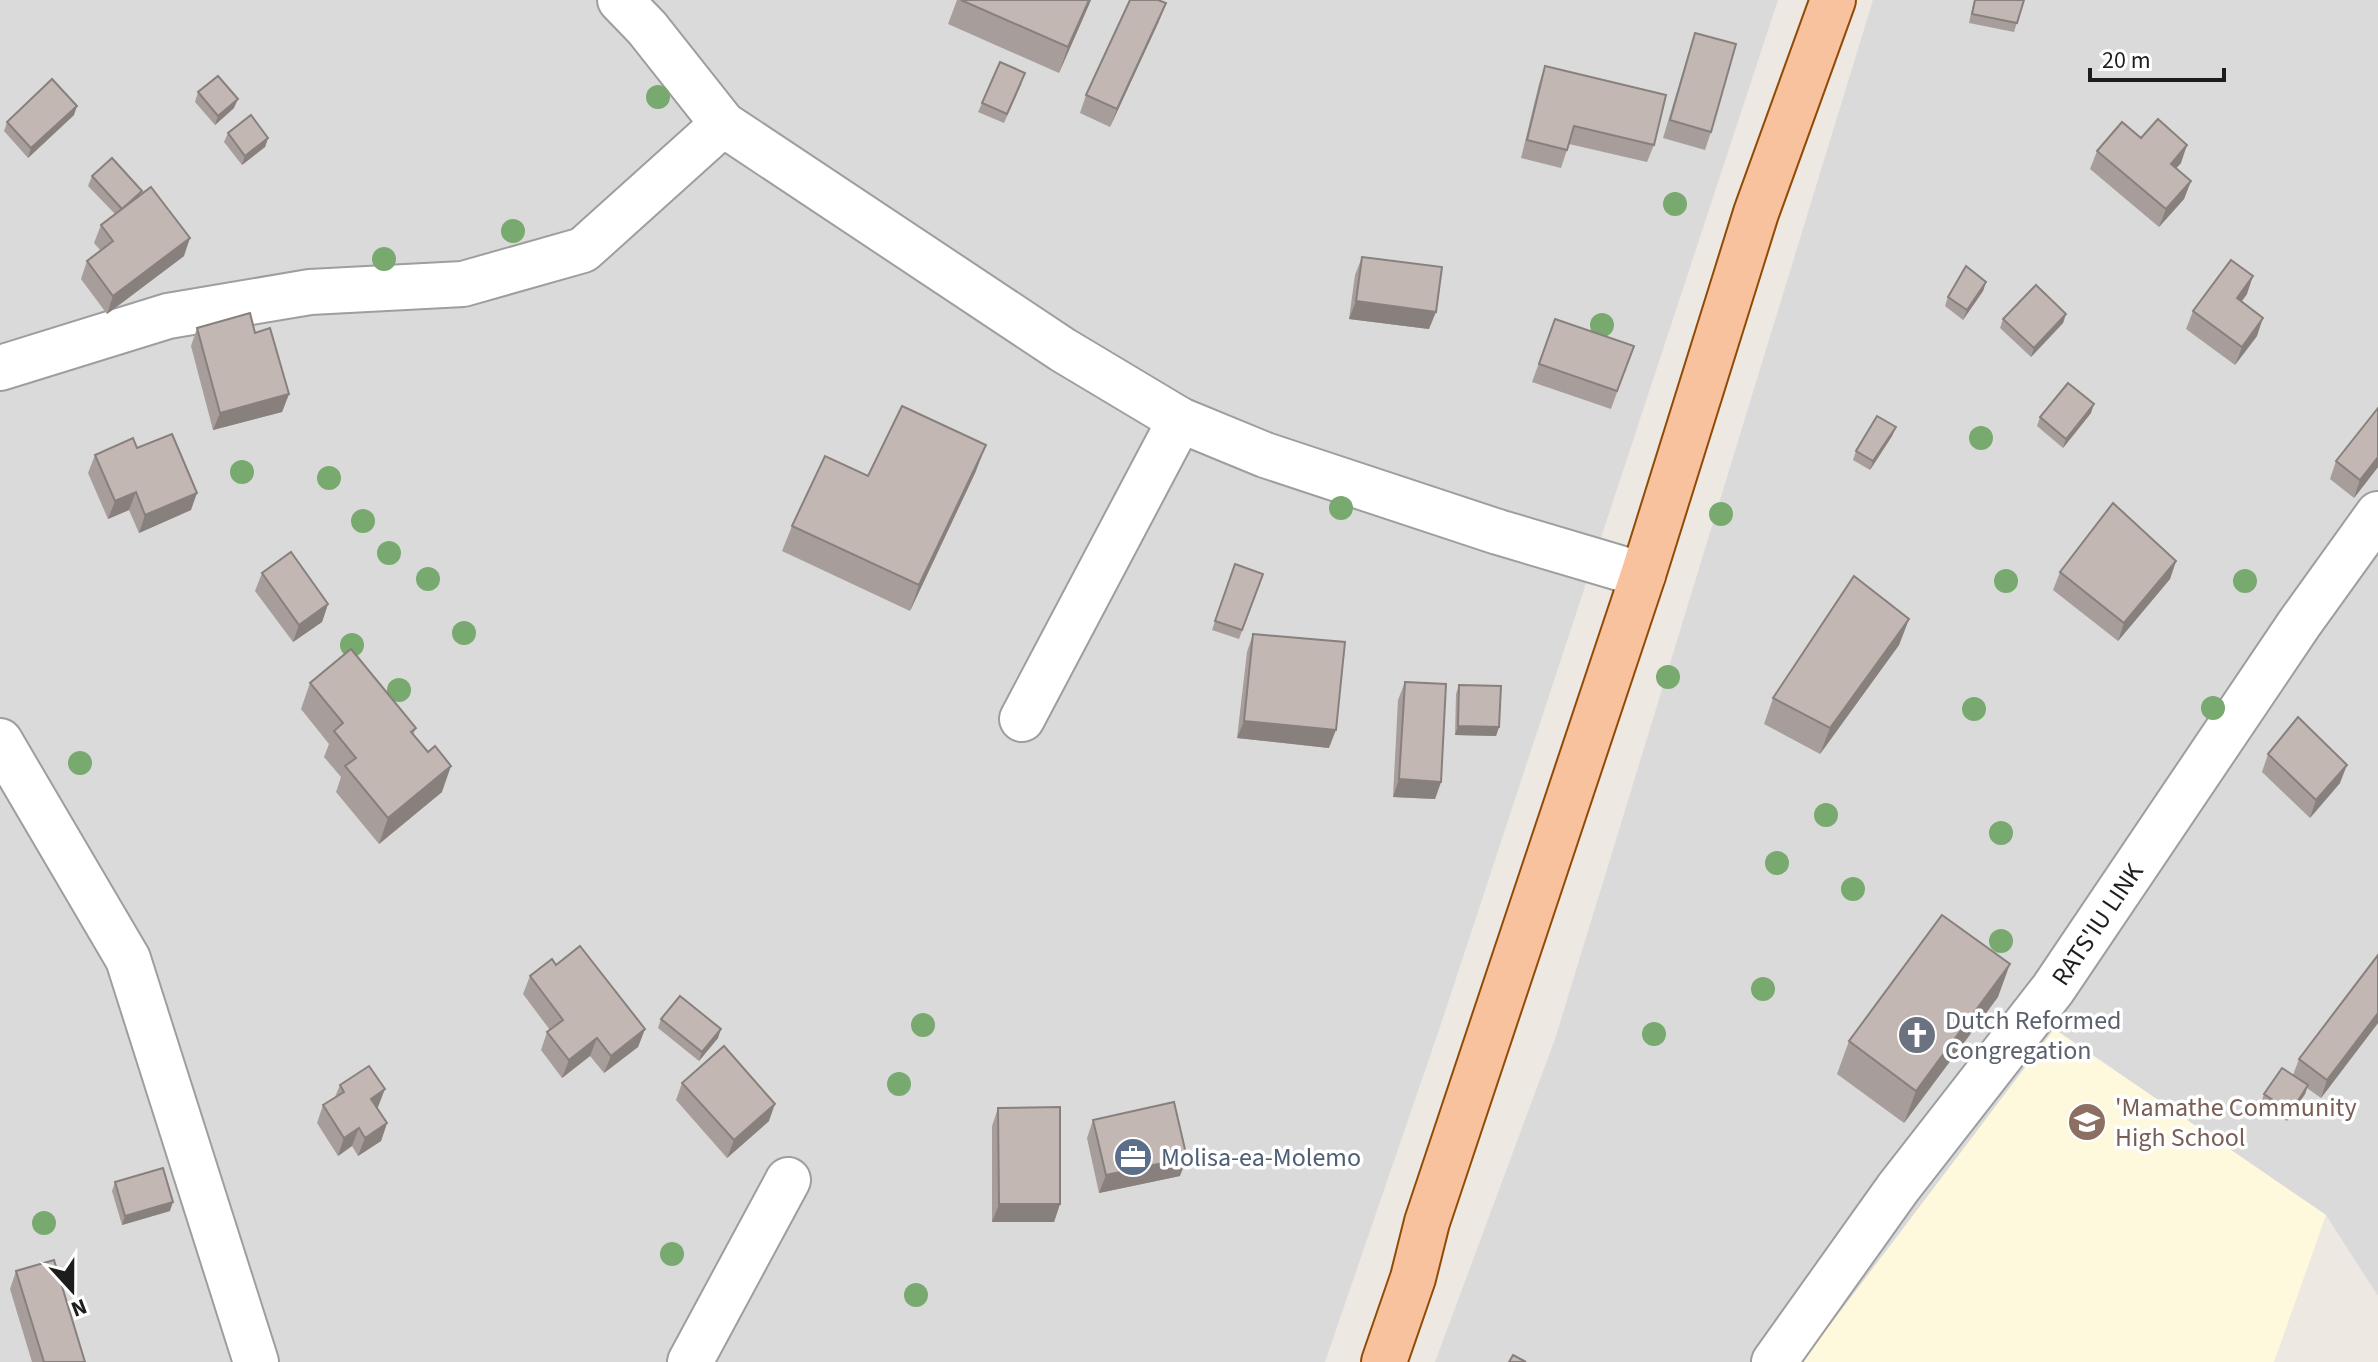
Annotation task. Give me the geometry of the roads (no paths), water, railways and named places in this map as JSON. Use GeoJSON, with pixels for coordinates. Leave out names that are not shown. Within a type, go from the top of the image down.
{"type":"FeatureCollection","features":[{"type":"Feature","properties":{"kind":"main road"},"geometry":{"type":"LineString","coordinates":[[1384,1362],[1413,1278],[1427,1222],[1643,575],[1756,213],[1833,0]]}},
{"type":"Feature","properties":{"kind":"street"},"geometry":{"type":"LineString","coordinates":[[620,0],[647,28],[723,124],[1063,350],[1180,420],[1265,455],[1498,532],[1643,575]]}},
{"type":"Feature","properties":{"kind":"street"},"geometry":{"type":"LineString","coordinates":[[0,368],[168,316],[310,292],[463,284],[583,250],[723,124]]}},
{"type":"Feature","properties":{"kind":"street"},"geometry":{"type":"LineString","coordinates":[[1022,719],[1180,420]]}},
{"type":"Feature","properties":{"kind":"street","name":"RATS'IU LINK"},"geometry":{"type":"LineString","coordinates":[[1774,1362],[1898,1188],[2053,989],[2299,624],[2378,514]]}},
{"type":"Feature","properties":{"kind":"street"},"geometry":{"type":"LineString","coordinates":[[0,741],[128,959],[256,1362]]}},
{"type":"Feature","properties":{"kind":"street"},"geometry":{"type":"LineString","coordinates":[[690,1362],[788,1180]]}},
{"type":"Feature","properties":{"kind":"place","name":"Dutch Reformed Congregation"},"geometry":{"type":"Point","coordinates":[1917,1035]}},
{"type":"Feature","properties":{"kind":"place","name":"'Mamathe Community High School"},"geometry":{"type":"Point","coordinates":[2087,1122]}},
{"type":"Feature","properties":{"kind":"place","name":"Molisa-ea-Molemo"},"geometry":{"type":"Point","coordinates":[1133,1157]}}]}
